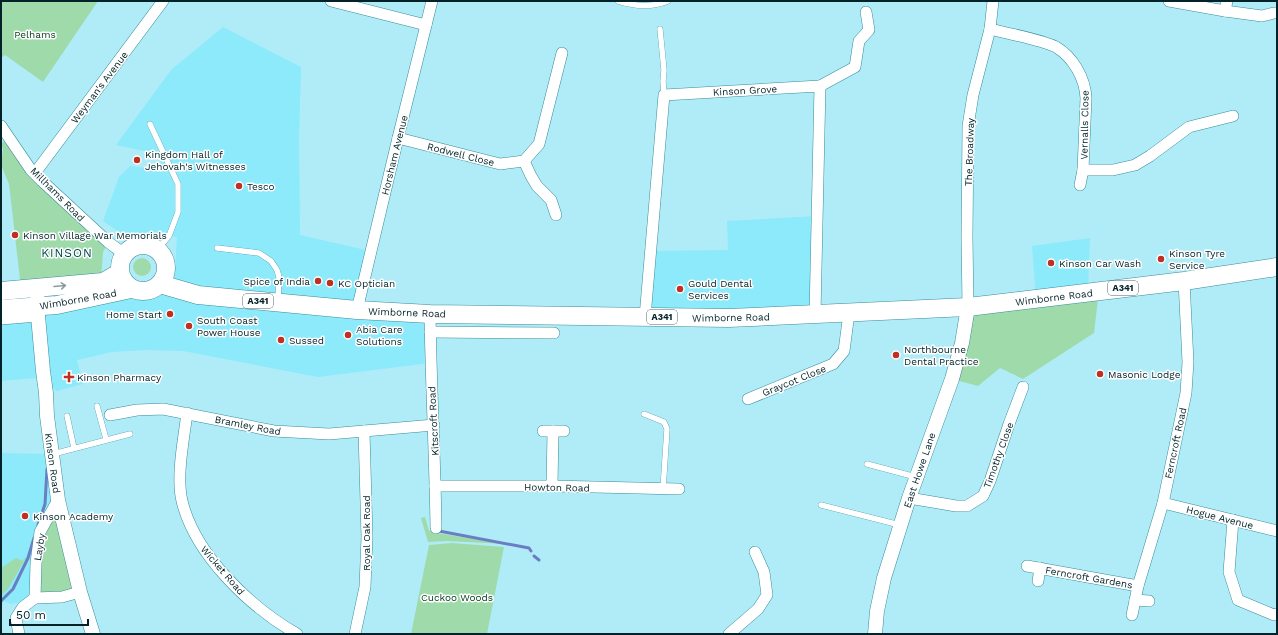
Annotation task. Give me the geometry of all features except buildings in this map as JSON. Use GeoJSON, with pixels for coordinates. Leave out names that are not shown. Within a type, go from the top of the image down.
{"type":"FeatureCollection","features":[{"type":"Feature","properties":{"kind":"main road"},"geometry":{"type":"LineString","coordinates":[[140,245],[146,245],[157,250],[165,262],[166,270],[160,284],[150,291],[137,291],[126,285],[119,273],[119,266],[124,254],[134,246],[140,245]]}},
{"type":"Feature","properties":{"kind":"main road","name":"Wimborne Road"},"geometry":{"type":"LineString","coordinates":[[160,284],[198,295],[278,304],[357,310],[430,314],[729,318],[968,306],[1184,281],[1277,267]]}},
{"type":"Feature","properties":{"kind":"main road","name":"Wimborne Road"},"geometry":{"type":"LineString","coordinates":[[1,291],[103,282],[119,273]]}},
{"type":"Feature","properties":{"kind":"main road","name":"Wimborne Road"},"geometry":{"type":"LineString","coordinates":[[1,310],[38,311],[57,305],[131,289]]}},
{"type":"Feature","properties":{"kind":"street","name":"Weyman's Avenue"},"geometry":{"type":"LineString","coordinates":[[34,173],[163,1]]}},
{"type":"Feature","properties":{"kind":"street"},"geometry":{"type":"LineString","coordinates":[[331,1],[426,25]]}},
{"type":"Feature","properties":{"kind":"street","name":"Horsham Avenue"},"geometry":{"type":"LineString","coordinates":[[357,310],[432,1]]}},
{"type":"Feature","properties":{"kind":"street","name":"The Broadway"},"geometry":{"type":"LineString","coordinates":[[968,306],[968,126],[973,95],[990,30],[993,1]]}},
{"type":"Feature","properties":{"kind":"street"},"geometry":{"type":"LineString","coordinates":[[1169,1],[1226,6],[1262,16],[1274,13],[1277,14]]}},
{"type":"Feature","properties":{"kind":"street"},"geometry":{"type":"LineString","coordinates":[[815,314],[820,86],[855,67],[859,41],[869,30],[866,12]]}},
{"type":"Feature","properties":{"kind":"street","name":"Vernalls Close"},"geometry":{"type":"LineString","coordinates":[[990,30],[1041,42],[1057,48],[1078,70],[1085,86],[1086,98],[1083,170],[1080,185]]}},
{"type":"Feature","properties":{"kind":"street"},"geometry":{"type":"LineString","coordinates":[[556,215],[551,200],[537,186],[530,176],[524,161],[539,144],[562,53]]}},
{"type":"Feature","properties":{"kind":"street","name":"Kinson Grove"},"geometry":{"type":"LineString","coordinates":[[664,95],[820,86]]}},
{"type":"Feature","properties":{"kind":"street"},"geometry":{"type":"LineString","coordinates":[[645,317],[664,95]]}},
{"type":"Feature","properties":{"kind":"street"},"geometry":{"type":"LineString","coordinates":[[1083,170],[1113,170],[1134,165],[1150,156],[1189,127],[1233,116]]}},
{"type":"Feature","properties":{"kind":"street","name":"Millhams Road"},"geometry":{"type":"LineString","coordinates":[[1,126],[34,173],[78,216],[124,254]]}},
{"type":"Feature","properties":{"kind":"street","name":"Rodwell Close"},"geometry":{"type":"LineString","coordinates":[[398,138],[500,164],[524,161]]}},
{"type":"Feature","properties":{"kind":"street","name":"Ferncroft Road"},"geometry":{"type":"LineString","coordinates":[[1132,615],[1138,586],[1163,503],[1186,393],[1188,376],[1184,281]]}},
{"type":"Feature","properties":{"kind":"street","name":"Kinson Road"},"geometry":{"type":"LineString","coordinates":[[37,287],[51,454],[58,500],[80,592],[93,634]]}},
{"type":"Feature","properties":{"kind":"street","name":"East Howe Lane"},"geometry":{"type":"LineString","coordinates":[[875,634],[880,594],[916,477],[952,379],[962,343],[968,306]]}},
{"type":"Feature","properties":{"kind":"street","name":"Wimborne Road"},"geometry":{"type":"LineString","coordinates":[[1,319],[38,311]]}},
{"type":"Feature","properties":{"kind":"street","name":"Graycot Close"},"geometry":{"type":"LineString","coordinates":[[748,399],[833,364],[844,351],[849,313]]}},
{"type":"Feature","properties":{"kind":"street","name":"Kitscroft Road"},"geometry":{"type":"LineString","coordinates":[[430,314],[430,364],[434,425],[436,528]]}},
{"type":"Feature","properties":{"kind":"street","name":"Wimborne Road"},"geometry":{"type":"LineString","coordinates":[[430,332],[554,333]]}},
{"type":"Feature","properties":{"kind":"street","name":"Timothy Close"},"geometry":{"type":"LineString","coordinates":[[909,498],[956,506],[967,506],[983,496],[990,481],[1023,387]]}},
{"type":"Feature","properties":{"kind":"street","name":"Bramley Road"},"geometry":{"type":"LineString","coordinates":[[110,415],[137,410],[164,409],[274,431],[329,434],[434,425]]}},
{"type":"Feature","properties":{"kind":"street","name":"Wicket Road"},"geometry":{"type":"LineString","coordinates":[[188,413],[180,488],[182,500],[191,528],[209,557],[255,605],[297,634]]}},
{"type":"Feature","properties":{"kind":"street"},"geometry":{"type":"LineString","coordinates":[[552,486],[548,431],[564,430]]}},
{"type":"Feature","properties":{"kind":"street","name":"Royal Oak Road"},"geometry":{"type":"LineString","coordinates":[[355,634],[365,587],[367,536],[364,431]]}},
{"type":"Feature","properties":{"kind":"street","name":"Howton Road"},"geometry":{"type":"LineString","coordinates":[[435,486],[552,486],[679,489]]}},
{"type":"Feature","properties":{"kind":"street","name":"Layby"},"geometry":{"type":"LineString","coordinates":[[35,598],[36,563],[40,532],[58,500]]}},
{"type":"Feature","properties":{"kind":"street","name":"Hogue Avenue"},"geometry":{"type":"LineString","coordinates":[[1163,503],[1277,531]]}},
{"type":"Feature","properties":{"kind":"street"},"geometry":{"type":"LineString","coordinates":[[1233,520],[1229,572],[1238,600],[1274,615],[1277,614]]}},
{"type":"Feature","properties":{"kind":"street"},"geometry":{"type":"LineString","coordinates":[[729,634],[758,609],[767,595],[764,572],[755,552]]}},
{"type":"Feature","properties":{"kind":"street","name":"Ferncroft Gardens"},"geometry":{"type":"LineString","coordinates":[[1027,566],[1138,586]]}},
{"type":"Feature","properties":{"kind":"street","name":"Ferncroft Gardens"},"geometry":{"type":"LineString","coordinates":[[1038,581],[1040,568]]}},
{"type":"Feature","properties":{"kind":"street"},"geometry":{"type":"LineString","coordinates":[[19,634],[16,618],[23,607],[35,598],[62,597],[80,592]]}},
{"type":"Feature","properties":{"kind":"street"},"geometry":{"type":"LineString","coordinates":[[1135,600],[1149,601]]}},
{"type":"Feature","properties":{"kind":"lane"},"geometry":{"type":"LineString","coordinates":[[618,1],[634,6],[645,7],[668,1]]}},
{"type":"Feature","properties":{"kind":"lane"},"geometry":{"type":"LineString","coordinates":[[660,28],[664,70],[662,81],[664,95]]}},
{"type":"Feature","properties":{"kind":"lane"},"geometry":{"type":"LineString","coordinates":[[150,124],[178,184],[178,212],[169,236],[157,250]]}},
{"type":"Feature","properties":{"kind":"lane"},"geometry":{"type":"LineString","coordinates":[[217,248],[259,253],[270,261],[277,270],[279,277],[278,304]]}},
{"type":"Feature","properties":{"kind":"lane"},"geometry":{"type":"LineString","coordinates":[[97,406],[106,439]]}},
{"type":"Feature","properties":{"kind":"lane"},"geometry":{"type":"LineString","coordinates":[[644,414],[664,422],[666,429],[663,489]]}},
{"type":"Feature","properties":{"kind":"lane"},"geometry":{"type":"LineString","coordinates":[[67,416],[74,448]]}},
{"type":"Feature","properties":{"kind":"lane"},"geometry":{"type":"LineString","coordinates":[[51,454],[130,434]]}},
{"type":"Feature","properties":{"kind":"lane"},"geometry":{"type":"LineString","coordinates":[[868,464],[916,477]]}},
{"type":"Feature","properties":{"kind":"lane"},"geometry":{"type":"LineString","coordinates":[[821,504],[901,525]]}},
{"type":"Feature","properties":{"kind":"shaded area"},"geometry":{"type":"Polygon","coordinates":[[[223,27],[301,67],[299,139],[300,235],[370,251],[355,305],[174,286],[177,237],[119,232],[103,221],[119,177],[130,166],[159,170],[162,155],[116,145],[171,70],[223,27]]]}},
{"type":"Feature","properties":{"kind":"shaded area"},"geometry":{"type":"Polygon","coordinates":[[[818,216],[815,315],[645,317],[650,251],[728,250],[727,221],[818,216]]]}},
{"type":"Feature","properties":{"kind":"shaded area"},"geometry":{"type":"Polygon","coordinates":[[[1090,238],[1088,292],[1036,300],[1032,246],[1090,238]]]}},
{"type":"Feature","properties":{"kind":"shaded area"},"geometry":{"type":"Polygon","coordinates":[[[139,292],[429,314],[430,363],[318,377],[183,351],[145,350],[112,352],[77,360],[83,384],[57,391],[45,383],[40,310],[139,292]]]}},
{"type":"Feature","properties":{"kind":"shaded area"},"geometry":{"type":"Polygon","coordinates":[[[36,316],[44,382],[37,378],[1,381],[1,319],[36,316]]]}},
{"type":"Feature","properties":{"kind":"shaded area","name":"Kinson Academy"},"geometry":{"type":"Polygon","coordinates":[[[1,453],[51,454],[58,500],[35,598],[11,604],[4,601],[1,607],[1,453]]]}},
{"type":"Feature","properties":{"kind":"green space","name":"Pelhams"},"geometry":{"type":"Polygon","coordinates":[[[1,1],[98,1],[43,82],[5,55],[1,58],[1,1]]]}},
{"type":"Feature","properties":{"kind":"green space"},"geometry":{"type":"Polygon","coordinates":[[[9,137],[13,144],[108,243],[103,252],[101,280],[21,288],[9,184],[1,165],[3,149],[1,144],[9,137]]]}},
{"type":"Feature","properties":{"kind":"green space"},"geometry":{"type":"Polygon","coordinates":[[[138,258],[146,258],[151,263],[149,274],[146,276],[138,276],[133,271],[133,263],[138,258]]]}},
{"type":"Feature","properties":{"kind":"green space"},"geometry":{"type":"Polygon","coordinates":[[[1099,291],[1094,333],[1023,379],[1000,368],[978,386],[952,379],[968,307],[1099,291]]]}},
{"type":"Feature","properties":{"kind":"green space"},"geometry":{"type":"Polygon","coordinates":[[[57,501],[79,592],[36,598],[40,533],[57,501]]]}},
{"type":"Feature","properties":{"kind":"green space"},"geometry":{"type":"Polygon","coordinates":[[[425,517],[429,531],[435,529],[437,533],[505,544],[447,541],[428,542],[421,518],[425,517]]]}},
{"type":"Feature","properties":{"kind":"green space","name":"Cuckoo Woods"},"geometry":{"type":"Polygon","coordinates":[[[452,543],[504,547],[487,634],[411,634],[429,545],[452,543]]]}},
{"type":"Feature","properties":{"kind":"green space"},"geometry":{"type":"Polygon","coordinates":[[[25,557],[26,558],[8,589],[1,596],[1,568],[16,558],[23,561],[25,557]]]}},
{"type":"Feature","properties":{"kind":"waterway"},"geometry":{"type":"LineString","coordinates":[[38,525],[45,504],[47,469]]}},
{"type":"Feature","properties":{"kind":"waterway"},"geometry":{"type":"LineString","coordinates":[[439,531],[529,548],[531,551]]}},
{"type":"Feature","properties":{"kind":"waterway"},"geometry":{"type":"LineString","coordinates":[[1,601],[13,589],[28,558],[34,538]]}},
{"type":"Feature","properties":{"kind":"waterway"},"geometry":{"type":"LineString","coordinates":[[534,556],[539,560]]}},
{"type":"Feature","properties":{"kind":"place","name":"Kingdom Hall of Jehovah's Witnesses"},"geometry":{"type":"Point","coordinates":[137,160]}},
{"type":"Feature","properties":{"kind":"place","name":"Tesco"},"geometry":{"type":"Point","coordinates":[239,186]}},
{"type":"Feature","properties":{"kind":"place","name":"Kinson Village War Memorials"},"geometry":{"type":"Point","coordinates":[15,235]}},
{"type":"Feature","properties":{"kind":"place","name":"Kinson Tyre Service"},"geometry":{"type":"Point","coordinates":[1161,259]}},
{"type":"Feature","properties":{"kind":"place","name":"Kinson Car Wash"},"geometry":{"type":"Point","coordinates":[1051,263]}},
{"type":"Feature","properties":{"kind":"place","name":"Spice of India"},"geometry":{"type":"Point","coordinates":[318,281]}},
{"type":"Feature","properties":{"kind":"place","name":"KC Optician"},"geometry":{"type":"Point","coordinates":[330,283]}},
{"type":"Feature","properties":{"kind":"place","name":"Gould Dental Services"},"geometry":{"type":"Point","coordinates":[680,289]}},
{"type":"Feature","properties":{"kind":"place","name":"Home Start"},"geometry":{"type":"Point","coordinates":[170,314]}},
{"type":"Feature","properties":{"kind":"place","name":"South Coast Power House"},"geometry":{"type":"Point","coordinates":[189,326]}},
{"type":"Feature","properties":{"kind":"place","name":"Abia Care Solutions"},"geometry":{"type":"Point","coordinates":[348,335]}},
{"type":"Feature","properties":{"kind":"place","name":"Sussed"},"geometry":{"type":"Point","coordinates":[281,340]}},
{"type":"Feature","properties":{"kind":"place","name":"Northbourne Dental Practice"},"geometry":{"type":"Point","coordinates":[896,355]}},
{"type":"Feature","properties":{"kind":"place","name":"Masonic Lodge"},"geometry":{"type":"Point","coordinates":[1100,374]}},
{"type":"Feature","properties":{"kind":"place","name":"Kinson Pharmacy"},"geometry":{"type":"Point","coordinates":[69,377]}},
{"type":"Feature","properties":{"kind":"place","name":"Kinson Academy"},"geometry":{"type":"Point","coordinates":[25,516]}},
{"type":"Feature","properties":{"kind":"district","name":"KINSON"},"geometry":{"type":"Point","coordinates":[67,253]}}]}
